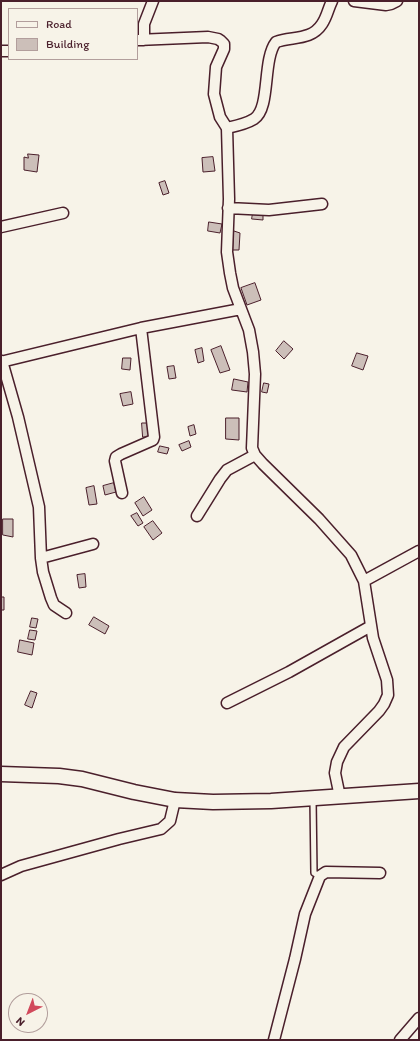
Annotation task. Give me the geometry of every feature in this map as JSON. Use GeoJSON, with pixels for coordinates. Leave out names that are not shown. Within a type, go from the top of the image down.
{"type":"FeatureCollection","features":[{"type":"Feature","properties":{"kind":"street"},"geometry":{"type":"LineString","coordinates":[[153,1],[144,24],[140,40],[208,37],[221,40],[224,44],[224,49],[216,67],[214,94],[220,117],[227,128],[229,168],[227,252],[230,273],[233,288],[249,330],[253,352],[254,387],[252,448],[255,455],[319,519],[351,555],[364,581],[373,638],[387,680],[388,695],[379,711],[344,748],[337,762],[335,773],[340,797]]}},
{"type":"Feature","properties":{"kind":"street"},"geometry":{"type":"LineString","coordinates":[[227,128],[249,122],[258,115],[264,97],[269,57],[276,42],[313,34],[322,24],[332,1]]}},
{"type":"Feature","properties":{"kind":"street"},"geometry":{"type":"LineString","coordinates":[[354,1],[386,5],[397,1]]}},
{"type":"Feature","properties":{"kind":"street"},"geometry":{"type":"LineString","coordinates":[[228,208],[269,210],[322,204]]}},
{"type":"Feature","properties":{"kind":"street"},"geometry":{"type":"LineString","coordinates":[[1,227],[63,213]]}},
{"type":"Feature","properties":{"kind":"street"},"geometry":{"type":"LineString","coordinates":[[66,613],[54,605],[43,572],[39,507],[18,417],[2,361],[142,328],[241,309]]}},
{"type":"Feature","properties":{"kind":"street"},"geometry":{"type":"LineString","coordinates":[[122,493],[116,458],[121,454],[154,440],[142,328]]}},
{"type":"Feature","properties":{"kind":"street"},"geometry":{"type":"LineString","coordinates":[[197,516],[227,470],[255,455]]}},
{"type":"Feature","properties":{"kind":"street"},"geometry":{"type":"LineString","coordinates":[[41,558],[93,544]]}},
{"type":"Feature","properties":{"kind":"street"},"geometry":{"type":"LineString","coordinates":[[364,581],[419,551]]}},
{"type":"Feature","properties":{"kind":"street"},"geometry":{"type":"LineString","coordinates":[[227,703],[288,672],[371,626]]}},
{"type":"Feature","properties":{"kind":"street"},"geometry":{"type":"LineString","coordinates":[[1,774],[59,776],[175,800],[213,802],[313,799],[419,792]]}},
{"type":"Feature","properties":{"kind":"street"},"geometry":{"type":"LineString","coordinates":[[1,875],[21,866],[161,828],[170,821],[175,800]]}},
{"type":"Feature","properties":{"kind":"street"},"geometry":{"type":"LineString","coordinates":[[274,1040],[295,960],[305,914],[320,876],[326,872],[380,873]]}},
{"type":"Feature","properties":{"kind":"street"},"geometry":{"type":"LineString","coordinates":[[400,1040],[419,1018]]}},
{"type":"Feature","properties":{"kind":"lane"},"geometry":{"type":"LineString","coordinates":[[313,799],[314,873],[320,876]]}},
{"type":"Feature","properties":{"kind":"building"},"geometry":{"type":"Polygon","coordinates":[[[28,154],[39,155],[37,172],[24,170],[24,157],[28,158],[28,154]]]}},
{"type":"Feature","properties":{"kind":"building"},"geometry":{"type":"Polygon","coordinates":[[[213,157],[215,171],[203,172],[202,158],[213,157]]]}},
{"type":"Feature","properties":{"kind":"building"},"geometry":{"type":"Polygon","coordinates":[[[165,181],[169,193],[163,195],[159,183],[165,181]]]}},
{"type":"Feature","properties":{"kind":"building"},"geometry":{"type":"Polygon","coordinates":[[[253,213],[263,214],[263,220],[252,219],[253,213]]]}},
{"type":"Feature","properties":{"kind":"building"},"geometry":{"type":"Polygon","coordinates":[[[209,222],[222,224],[220,233],[208,231],[209,222]]]}},
{"type":"Feature","properties":{"kind":"building"},"geometry":{"type":"Polygon","coordinates":[[[234,231],[240,233],[239,250],[233,250],[234,231]]]}},
{"type":"Feature","properties":{"kind":"building"},"geometry":{"type":"Polygon","coordinates":[[[255,283],[261,300],[247,305],[241,288],[255,283]]]}},
{"type":"Feature","properties":{"kind":"building"},"geometry":{"type":"Polygon","coordinates":[[[284,341],[293,349],[284,359],[276,351],[284,341]]]}},
{"type":"Feature","properties":{"kind":"building"},"geometry":{"type":"Polygon","coordinates":[[[221,346],[230,370],[220,373],[211,350],[221,346]]]}},
{"type":"Feature","properties":{"kind":"building"},"geometry":{"type":"Polygon","coordinates":[[[202,348],[204,361],[198,363],[195,350],[202,348]]]}},
{"type":"Feature","properties":{"kind":"building"},"geometry":{"type":"Polygon","coordinates":[[[357,353],[368,356],[363,370],[352,366],[357,353]]]}},
{"type":"Feature","properties":{"kind":"building"},"geometry":{"type":"Polygon","coordinates":[[[123,358],[131,358],[130,370],[122,369],[123,358]]]}},
{"type":"Feature","properties":{"kind":"building"},"geometry":{"type":"Polygon","coordinates":[[[174,366],[176,378],[169,379],[167,367],[174,366]]]}},
{"type":"Feature","properties":{"kind":"building"},"geometry":{"type":"Polygon","coordinates":[[[234,379],[248,382],[247,392],[232,390],[234,379]]]}},
{"type":"Feature","properties":{"kind":"building"},"geometry":{"type":"Polygon","coordinates":[[[264,383],[269,384],[267,393],[262,392],[264,383]]]}},
{"type":"Feature","properties":{"kind":"building"},"geometry":{"type":"Polygon","coordinates":[[[131,392],[133,404],[123,406],[120,394],[131,392]]]}},
{"type":"Feature","properties":{"kind":"building"},"geometry":{"type":"Polygon","coordinates":[[[226,418],[239,418],[239,440],[226,439],[226,418]]]}},
{"type":"Feature","properties":{"kind":"building"},"geometry":{"type":"Polygon","coordinates":[[[142,423],[150,423],[151,437],[143,437],[142,423]]]}},
{"type":"Feature","properties":{"kind":"building"},"geometry":{"type":"Polygon","coordinates":[[[194,425],[196,434],[190,436],[188,427],[194,425]]]}},
{"type":"Feature","properties":{"kind":"building"},"geometry":{"type":"Polygon","coordinates":[[[189,441],[191,447],[182,451],[179,445],[189,441]]]}},
{"type":"Feature","properties":{"kind":"building"},"geometry":{"type":"Polygon","coordinates":[[[160,446],[169,448],[167,454],[158,452],[160,446]]]}},
{"type":"Feature","properties":{"kind":"building"},"geometry":{"type":"Polygon","coordinates":[[[114,483],[116,492],[105,495],[103,486],[114,483]]]}},
{"type":"Feature","properties":{"kind":"building"},"geometry":{"type":"Polygon","coordinates":[[[94,486],[97,504],[89,505],[86,488],[94,486]]]}},
{"type":"Feature","properties":{"kind":"building"},"geometry":{"type":"Polygon","coordinates":[[[144,497],[152,510],[143,516],[135,503],[144,497]]]}},
{"type":"Feature","properties":{"kind":"building"},"geometry":{"type":"Polygon","coordinates":[[[137,513],[143,523],[138,526],[131,516],[137,513]]]}},
{"type":"Feature","properties":{"kind":"building"},"geometry":{"type":"Polygon","coordinates":[[[3,519],[13,519],[13,537],[3,535],[3,519]]]}},
{"type":"Feature","properties":{"kind":"building"},"geometry":{"type":"Polygon","coordinates":[[[153,521],[162,533],[153,540],[144,527],[153,521]]]}},
{"type":"Feature","properties":{"kind":"building"},"geometry":{"type":"Polygon","coordinates":[[[85,574],[86,587],[79,588],[77,575],[85,574]]]}},
{"type":"Feature","properties":{"kind":"building"},"geometry":{"type":"Polygon","coordinates":[[[1,597],[4,597],[4,610],[1,610],[1,597]]]}},
{"type":"Feature","properties":{"kind":"building"},"geometry":{"type":"Polygon","coordinates":[[[94,617],[109,626],[105,634],[89,625],[94,617]]]}},
{"type":"Feature","properties":{"kind":"building"},"geometry":{"type":"Polygon","coordinates":[[[32,618],[38,619],[36,628],[30,627],[32,618]]]}},
{"type":"Feature","properties":{"kind":"building"},"geometry":{"type":"Polygon","coordinates":[[[30,630],[37,631],[35,640],[28,639],[30,630]]]}},
{"type":"Feature","properties":{"kind":"building"},"geometry":{"type":"Polygon","coordinates":[[[20,640],[34,643],[32,655],[18,652],[20,640]]]}},
{"type":"Feature","properties":{"kind":"building"},"geometry":{"type":"Polygon","coordinates":[[[31,691],[37,693],[32,708],[25,705],[31,691]]]}}]}
